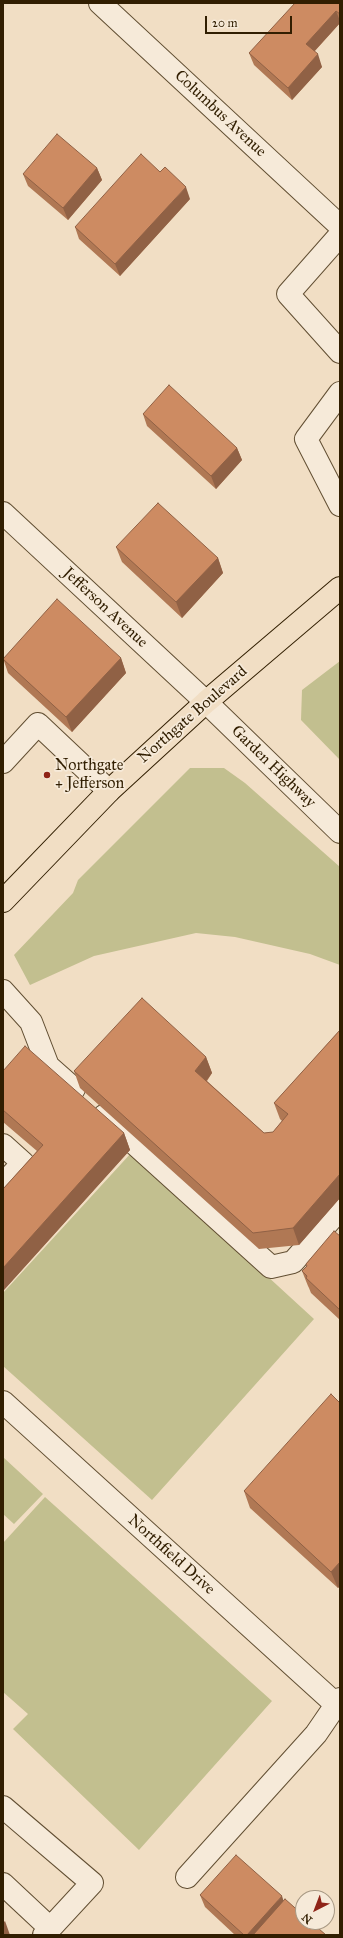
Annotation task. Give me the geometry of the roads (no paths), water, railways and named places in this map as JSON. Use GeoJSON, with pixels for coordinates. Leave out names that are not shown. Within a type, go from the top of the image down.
{"type":"FeatureCollection","features":[{"type":"Feature","properties":{"kind":"main road","name":"Northgate Boulevard"},"geometry":{"type":"LineString","coordinates":[[3,901],[109,791],[206,702],[340,588]]}},
{"type":"Feature","properties":{"kind":"street","name":"Columbus Avenue"},"geometry":{"type":"LineString","coordinates":[[100,3],[340,226]]}},
{"type":"Feature","properties":{"kind":"street"},"geometry":{"type":"LineString","coordinates":[[340,234],[288,294],[340,352]]}},
{"type":"Feature","properties":{"kind":"street"},"geometry":{"type":"LineString","coordinates":[[340,393],[306,439],[340,505]]}},
{"type":"Feature","properties":{"kind":"street","name":"Jefferson Avenue"},"geometry":{"type":"LineString","coordinates":[[3,513],[206,702]]}},
{"type":"Feature","properties":{"kind":"street","name":"Garden Highway"},"geometry":{"type":"LineString","coordinates":[[206,702],[340,832]]}},
{"type":"Feature","properties":{"kind":"street"},"geometry":{"type":"LineString","coordinates":[[3,762],[38,724],[109,791]]}},
{"type":"Feature","properties":{"kind":"street"},"geometry":{"type":"LineString","coordinates":[[3,992],[31,1022],[48,1066],[271,1267],[293,1262],[340,1209]]}},
{"type":"Feature","properties":{"kind":"street"},"geometry":{"type":"LineString","coordinates":[[3,1144],[23,1163],[3,1184]]}},
{"type":"Feature","properties":{"kind":"street","name":"Northfield Drive"},"geometry":{"type":"LineString","coordinates":[[3,1402],[339,1704]]}},
{"type":"Feature","properties":{"kind":"street"},"geometry":{"type":"LineString","coordinates":[[187,1877],[316,1734],[339,1704]]}},
{"type":"Feature","properties":{"kind":"street"},"geometry":{"type":"LineString","coordinates":[[3,1807],[92,1883],[47,1932],[3,1884]]}},
{"type":"Feature","properties":{"kind":"place","name":"Northgate + Jefferson"},"geometry":{"type":"Point","coordinates":[47,775]}}]}
